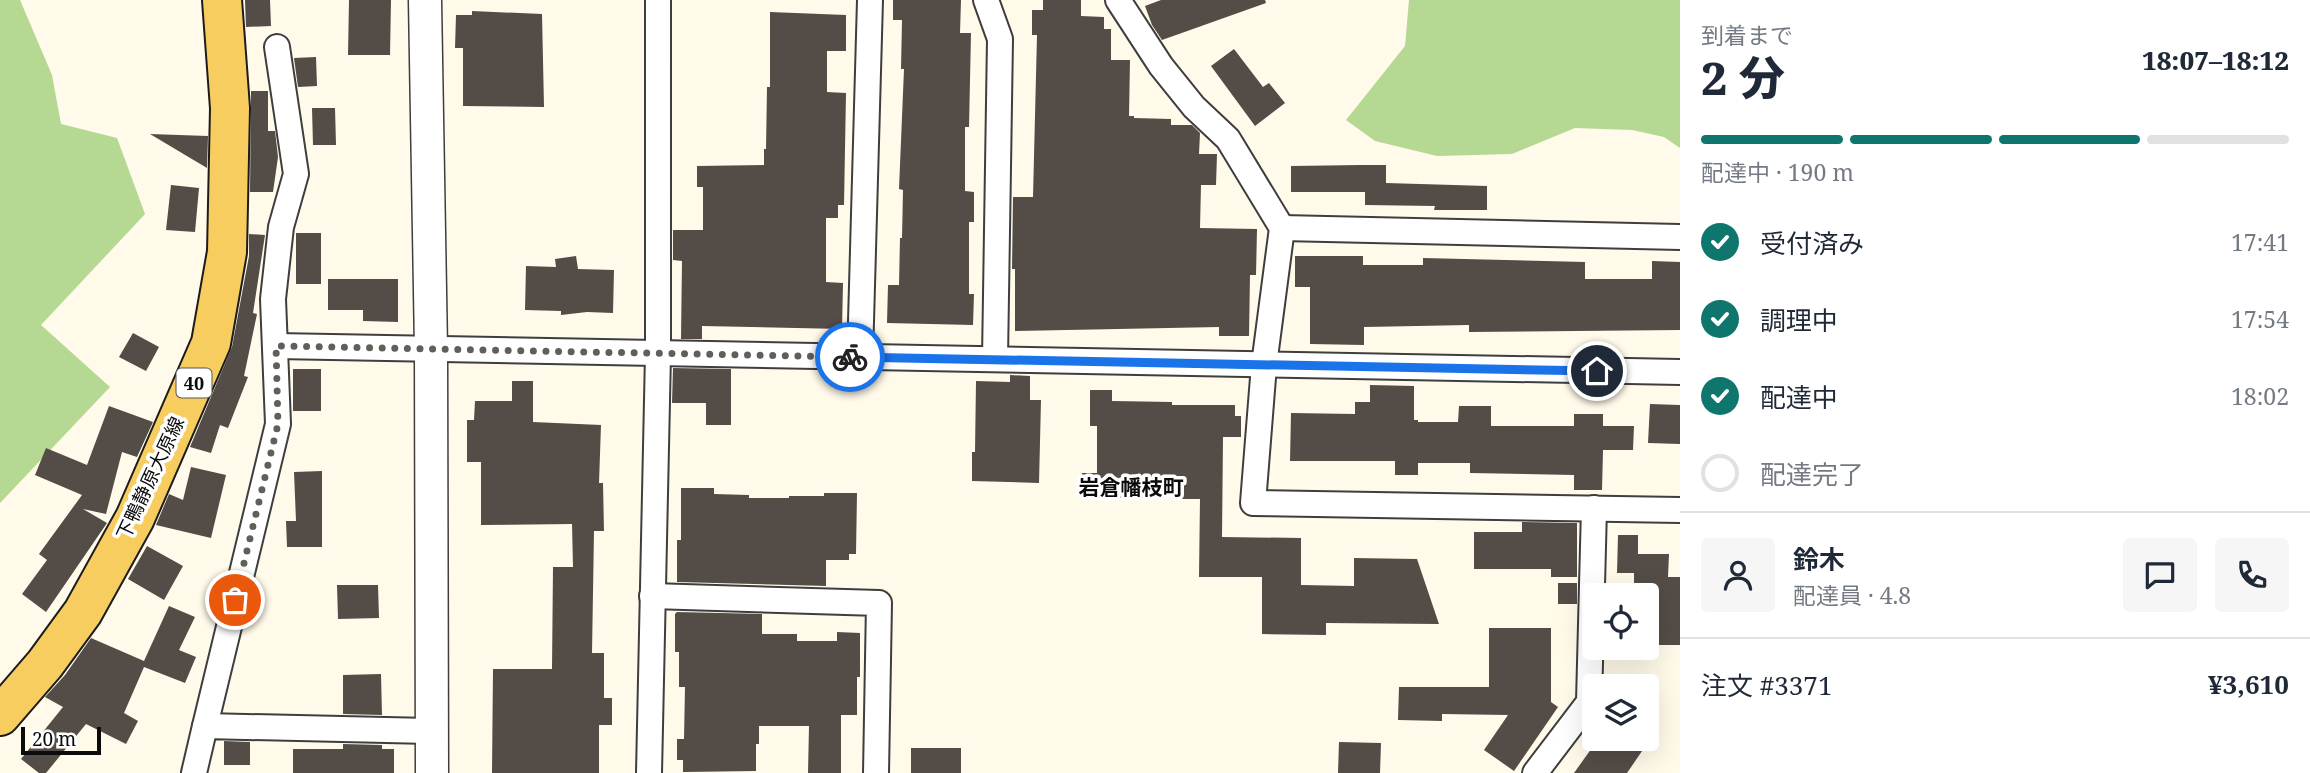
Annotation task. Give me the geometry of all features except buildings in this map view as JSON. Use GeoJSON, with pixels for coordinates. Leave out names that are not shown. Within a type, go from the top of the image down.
{"type":"FeatureCollection","features":[{"type":"Feature","properties":{"kind":"main road","name":"下鴨静原大原線"},"geometry":{"type":"LineString","coordinates":[[0,716],[45,664],[89,600],[135,518],[211,343],[227,252],[230,108],[222,0]]}},
{"type":"Feature","properties":{"kind":"street"},"geometry":{"type":"LineString","coordinates":[[425,0],[431,349],[432,773]]}},
{"type":"Feature","properties":{"kind":"street"},"geometry":{"type":"LineString","coordinates":[[649,773],[658,354],[658,0]]}},
{"type":"Feature","properties":{"kind":"street"},"geometry":{"type":"LineString","coordinates":[[860,357],[870,0]]}},
{"type":"Feature","properties":{"kind":"street"},"geometry":{"type":"LineString","coordinates":[[986,0],[1000,39],[995,359]]}},
{"type":"Feature","properties":{"kind":"street"},"geometry":{"type":"LineString","coordinates":[[1118,0],[1161,66],[1194,107],[1228,139],[1282,228],[1264,365],[1253,503],[1680,510]]}},
{"type":"Feature","properties":{"kind":"street"},"geometry":{"type":"LineString","coordinates":[[194,773],[278,424],[273,299],[280,239],[296,174],[277,47]]}},
{"type":"Feature","properties":{"kind":"street"},"geometry":{"type":"LineString","coordinates":[[1282,228],[1680,237]]}},
{"type":"Feature","properties":{"kind":"street"},"geometry":{"type":"LineString","coordinates":[[276,346],[1680,372]]}},
{"type":"Feature","properties":{"kind":"street"},"geometry":{"type":"LineString","coordinates":[[1535,773],[1589,702],[1594,508]]}},
{"type":"Feature","properties":{"kind":"street"},"geometry":{"type":"LineString","coordinates":[[652,596],[879,603],[876,773]]}},
{"type":"Feature","properties":{"kind":"street"},"geometry":{"type":"LineString","coordinates":[[205,726],[430,731]]}},
{"type":"Feature","properties":{"kind":"green space"},"geometry":{"type":"Polygon","coordinates":[[[0,0],[20,0],[52,75],[61,124],[117,138],[145,214],[41,325],[110,387],[0,503],[0,0]]]}},
{"type":"Feature","properties":{"kind":"green space"},"geometry":{"type":"Polygon","coordinates":[[[1409,0],[1680,0],[1680,148],[1664,137],[1632,130],[1575,128],[1512,154],[1437,156],[1375,141],[1346,120],[1405,46],[1409,0]]]}},
{"type":"Feature","properties":{"kind":"way so far"},"geometry":{"type":"LineString","coordinates":[[235,600],[278,424],[276,346],[850,357]]}},
{"type":"Feature","properties":{"kind":"district","name":"岩倉幡枝町"},"geometry":{"type":"Point","coordinates":[1131,487]}},
{"type":"Feature","properties":{"kind":"route"},"geometry":{"type":"LineString","coordinates":[[850,357],[1597,371]]}}]}
